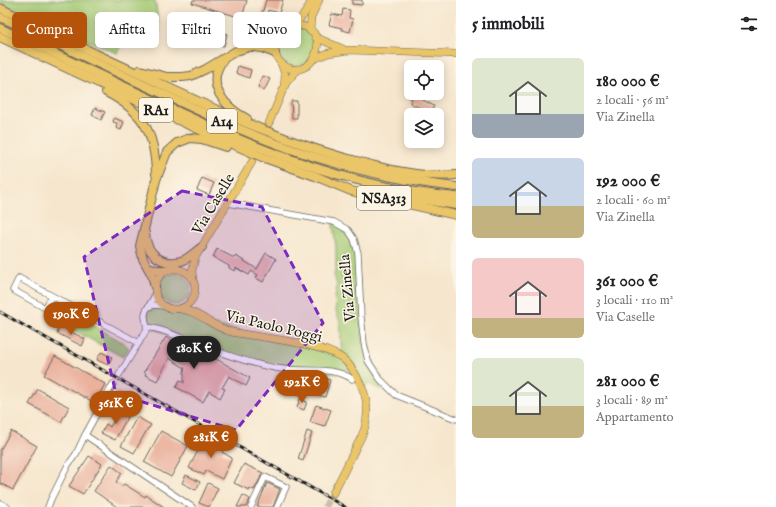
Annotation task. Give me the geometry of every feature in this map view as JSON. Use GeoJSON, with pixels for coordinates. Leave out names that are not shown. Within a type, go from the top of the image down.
{"type":"FeatureCollection","features":[{"type":"Feature","properties":{"kind":"highway","name":"RA1"},"geometry":{"type":"LineString","coordinates":[[0,8],[210,107],[279,137],[353,160],[392,170],[423,175],[456,176]]}},
{"type":"Feature","properties":{"kind":"highway","name":"A14"},"geometry":{"type":"LineString","coordinates":[[0,18],[269,141],[326,161],[353,168],[398,178],[456,187]]}},
{"type":"Feature","properties":{"kind":"highway","name":"A14"},"geometry":{"type":"LineString","coordinates":[[0,28],[212,127],[252,145],[294,161],[381,185],[456,197]]}},
{"type":"Feature","properties":{"kind":"highway","name":"RA1"},"geometry":{"type":"LineString","coordinates":[[0,37],[229,143],[315,176],[383,193],[456,205]]}},
{"type":"Feature","properties":{"kind":"highway"},"geometry":{"type":"LineString","coordinates":[[107,59],[122,62],[136,69],[157,75],[182,77],[197,74],[226,56],[236,51],[248,48]]}},
{"type":"Feature","properties":{"kind":"highway"},"geometry":{"type":"LineString","coordinates":[[262,48],[275,53]]}},
{"type":"Feature","properties":{"kind":"highway"},"geometry":{"type":"LineString","coordinates":[[226,56],[219,65],[216,78],[218,93],[222,100],[239,115],[266,127],[279,137]]}},
{"type":"Feature","properties":{"kind":"highway"},"geometry":{"type":"LineString","coordinates":[[81,75],[91,84],[126,104],[136,112],[145,124],[153,146],[156,180]]}},
{"type":"Feature","properties":{"kind":"highway"},"geometry":{"type":"LineString","coordinates":[[155,290],[152,275],[143,259],[140,246],[156,180],[167,152],[177,142],[186,139],[202,139],[255,158],[270,159]]}},
{"type":"Feature","properties":{"kind":"highway","name":"NSA313"},"geometry":{"type":"LineString","coordinates":[[315,176],[351,191],[456,215]]}},
{"type":"Feature","properties":{"kind":"highway"},"geometry":{"type":"LineString","coordinates":[[145,222],[147,246],[152,254],[160,260],[175,262],[182,260],[202,247]]}},
{"type":"Feature","properties":{"kind":"highway"},"geometry":{"type":"LineString","coordinates":[[148,267],[157,270],[167,270]]}},
{"type":"Feature","properties":{"kind":"main road"},"geometry":{"type":"LineString","coordinates":[[301,18],[306,13],[312,0]]}},
{"type":"Feature","properties":{"kind":"main road"},"geometry":{"type":"LineString","coordinates":[[310,31],[311,17],[318,0]]}},
{"type":"Feature","properties":{"kind":"main road"},"geometry":{"type":"LineString","coordinates":[[301,26],[310,31],[315,37],[318,49],[314,60]]}},
{"type":"Feature","properties":{"kind":"main road"},"geometry":{"type":"LineString","coordinates":[[315,37],[350,50]]}},
{"type":"Feature","properties":{"kind":"main road"},"geometry":{"type":"LineString","coordinates":[[274,48],[275,53],[281,63],[285,76],[284,88]]}},
{"type":"Feature","properties":{"kind":"main road"},"geometry":{"type":"LineString","coordinates":[[281,63],[290,68],[298,69],[328,53],[350,50],[456,54]]}},
{"type":"Feature","properties":{"kind":"main road"},"geometry":{"type":"LineString","coordinates":[[269,123],[284,88],[298,69]]}},
{"type":"Feature","properties":{"kind":"main road","name":"Via Caselle"},"geometry":{"type":"LineString","coordinates":[[167,270],[178,269],[185,266],[195,258],[252,162]]}},
{"type":"Feature","properties":{"kind":"main road","name":"Via Caselle"},"geometry":{"type":"LineString","coordinates":[[195,258],[192,271],[196,290],[194,296],[197,314]]}},
{"type":"Feature","properties":{"kind":"main road"},"geometry":{"type":"LineString","coordinates":[[178,269],[184,271],[193,279]]}},
{"type":"Feature","properties":{"kind":"main road"},"geometry":{"type":"LineString","coordinates":[[167,270],[156,280],[155,290],[158,301],[170,309],[180,309],[197,314]]}},
{"type":"Feature","properties":{"kind":"main road"},"geometry":{"type":"LineString","coordinates":[[180,309],[189,304],[194,296]]}},
{"type":"Feature","properties":{"kind":"main road","name":"Via Paolo Poggi"},"geometry":{"type":"LineString","coordinates":[[197,314],[211,324],[224,330],[302,345],[329,352],[342,359],[353,370],[363,388],[367,406],[366,421],[363,434],[333,493]]}},
{"type":"Feature","properties":{"kind":"street","name":"Via Zinella"},"geometry":{"type":"LineString","coordinates":[[228,203],[334,222],[348,230],[354,239],[358,253],[361,317],[368,361],[380,379],[396,395],[456,419]]}},
{"type":"Feature","properties":{"kind":"street"},"geometry":{"type":"LineString","coordinates":[[52,296],[45,308],[13,290],[19,278],[139,343]]}},
{"type":"Feature","properties":{"kind":"street"},"geometry":{"type":"LineString","coordinates":[[119,375],[146,331],[147,327],[145,312],[153,299],[155,290]]}},
{"type":"Feature","properties":{"kind":"street"},"geometry":{"type":"LineString","coordinates":[[149,307],[155,305],[165,306]]}},
{"type":"Feature","properties":{"kind":"street"},"geometry":{"type":"LineString","coordinates":[[147,327],[160,330],[195,344],[254,363],[275,368],[326,371],[346,375],[352,379]]}},
{"type":"Feature","properties":{"kind":"street"},"geometry":{"type":"LineString","coordinates":[[48,507],[64,472],[76,454],[113,384]]}},
{"type":"Feature","properties":{"kind":"street"},"geometry":{"type":"LineString","coordinates":[[85,435],[192,507]]}},
{"type":"Feature","properties":{"kind":"street"},"geometry":{"type":"LineString","coordinates":[[251,507],[265,476],[286,487],[277,507]]}},
{"type":"Feature","properties":{"kind":"street"},"geometry":{"type":"LineString","coordinates":[[0,503],[7,507]]}},
{"type":"Feature","properties":{"kind":"highlighted area"},"geometry":{"type":"Polygon","coordinates":[[[182,191],[262,207],[323,323],[236,430],[116,394],[84,257],[182,191]]]}},
{"type":"Feature","properties":{"kind":"green space"},"geometry":{"type":"Polygon","coordinates":[[[0,0],[155,0],[157,12],[95,12],[95,44],[87,40],[87,12],[22,12],[0,2],[0,0]]]}},
{"type":"Feature","properties":{"kind":"green space"},"geometry":{"type":"Polygon","coordinates":[[[301,29],[309,34],[314,43],[314,51],[309,60],[296,66],[283,60],[277,48],[301,48],[301,29]]]}},
{"type":"Feature","properties":{"kind":"green space"},"geometry":{"type":"Polygon","coordinates":[[[105,48],[120,48],[117,53],[105,48]]]}},
{"type":"Feature","properties":{"kind":"green space"},"geometry":{"type":"Polygon","coordinates":[[[334,222],[348,230],[354,239],[364,343],[368,361],[380,379],[382,390],[369,384],[366,386],[346,375],[275,368],[147,327],[147,309],[149,307],[165,306],[170,309],[180,309],[211,324],[302,345],[342,358],[340,322],[336,311],[335,298],[337,285],[334,275],[336,267],[336,248],[333,226],[334,222]]]}},
{"type":"Feature","properties":{"kind":"green space"},"geometry":{"type":"Polygon","coordinates":[[[172,273],[178,273],[187,277],[191,289],[187,301],[178,305],[172,305],[163,301],[159,292],[159,286],[163,277],[172,273]]]}},
{"type":"Feature","properties":{"kind":"green space"},"geometry":{"type":"Polygon","coordinates":[[[63,312],[81,318],[122,341],[129,348],[123,357],[57,321],[63,312]]]}},
{"type":"Feature","properties":{"kind":"building"},"geometry":{"type":"Polygon","coordinates":[[[193,0],[247,0],[244,12],[233,12],[233,15],[192,3],[193,0]]]}},
{"type":"Feature","properties":{"kind":"building"},"geometry":{"type":"Polygon","coordinates":[[[266,0],[283,0],[279,12],[268,10],[267,12],[262,12],[266,0]]]}},
{"type":"Feature","properties":{"kind":"building"},"geometry":{"type":"Polygon","coordinates":[[[352,0],[362,0],[362,5],[352,4],[352,0]]]}},
{"type":"Feature","properties":{"kind":"building"},"geometry":{"type":"Polygon","coordinates":[[[343,9],[350,10],[349,18],[353,19],[350,32],[342,30],[342,28],[329,25],[332,14],[342,16],[343,9]]]}},
{"type":"Feature","properties":{"kind":"building"},"geometry":{"type":"Polygon","coordinates":[[[238,66],[251,70],[249,78],[236,73],[238,66]]]}},
{"type":"Feature","properties":{"kind":"building"},"geometry":{"type":"Polygon","coordinates":[[[263,76],[270,79],[264,91],[258,87],[263,76]]]}},
{"type":"Feature","properties":{"kind":"building"},"geometry":{"type":"Polygon","coordinates":[[[412,100],[423,100],[434,106],[433,108],[420,108],[410,103],[412,100]]]}},
{"type":"Feature","properties":{"kind":"building"},"geometry":{"type":"Polygon","coordinates":[[[291,101],[297,101],[297,118],[292,118],[291,101]]]}},
{"type":"Feature","properties":{"kind":"building"},"geometry":{"type":"Polygon","coordinates":[[[95,108],[105,112],[101,120],[92,115],[95,108]]]}},
{"type":"Feature","properties":{"kind":"building"},"geometry":{"type":"Polygon","coordinates":[[[114,118],[124,122],[121,130],[116,128],[117,123],[113,122],[114,118]]]}},
{"type":"Feature","properties":{"kind":"building"},"geometry":{"type":"Polygon","coordinates":[[[202,178],[214,183],[209,195],[197,190],[202,178]]]}},
{"type":"Feature","properties":{"kind":"building"},"geometry":{"type":"Polygon","coordinates":[[[217,249],[234,258],[236,256],[257,269],[266,253],[276,259],[263,282],[256,278],[258,275],[251,271],[249,275],[236,268],[235,271],[213,257],[217,249]]]}},
{"type":"Feature","properties":{"kind":"building"},"geometry":{"type":"Polygon","coordinates":[[[60,326],[85,339],[82,346],[57,333],[60,326]]]}},
{"type":"Feature","properties":{"kind":"building"},"geometry":{"type":"Polygon","coordinates":[[[166,337],[185,348],[187,345],[208,357],[209,355],[250,378],[246,386],[229,376],[222,388],[225,389],[220,398],[209,391],[203,402],[176,387],[180,380],[184,383],[185,368],[169,358],[157,381],[145,375],[146,373],[144,372],[166,337]]]}},
{"type":"Feature","properties":{"kind":"building"},"geometry":{"type":"Polygon","coordinates":[[[101,352],[112,357],[108,365],[97,360],[101,352]]]}},
{"type":"Feature","properties":{"kind":"building"},"geometry":{"type":"Polygon","coordinates":[[[55,356],[105,384],[95,403],[44,375],[55,356]]]}},
{"type":"Feature","properties":{"kind":"building"},"geometry":{"type":"Polygon","coordinates":[[[324,378],[330,380],[325,397],[318,395],[324,378]]]}},
{"type":"Feature","properties":{"kind":"building"},"geometry":{"type":"Polygon","coordinates":[[[38,389],[69,407],[61,422],[29,404],[38,389]]]}},
{"type":"Feature","properties":{"kind":"building"},"geometry":{"type":"Polygon","coordinates":[[[118,393],[127,397],[121,407],[113,402],[118,393]]]}},
{"type":"Feature","properties":{"kind":"building"},"geometry":{"type":"Polygon","coordinates":[[[300,399],[307,402],[304,410],[297,407],[300,399]]]}},
{"type":"Feature","properties":{"kind":"building"},"geometry":{"type":"Polygon","coordinates":[[[316,405],[331,410],[325,426],[310,422],[316,405]]]}},
{"type":"Feature","properties":{"kind":"building"},"geometry":{"type":"Polygon","coordinates":[[[120,409],[129,414],[115,440],[101,433],[106,424],[110,427],[120,409]]]}},
{"type":"Feature","properties":{"kind":"building"},"geometry":{"type":"Polygon","coordinates":[[[137,417],[151,425],[134,453],[121,446],[137,417]]]}},
{"type":"Feature","properties":{"kind":"building"},"geometry":{"type":"Polygon","coordinates":[[[11,431],[37,446],[13,490],[0,483],[0,450],[11,431]]]}},
{"type":"Feature","properties":{"kind":"building"},"geometry":{"type":"Polygon","coordinates":[[[161,431],[188,446],[171,477],[144,462],[161,431]]]}},
{"type":"Feature","properties":{"kind":"building"},"geometry":{"type":"Polygon","coordinates":[[[307,431],[312,433],[303,461],[298,459],[307,431]]]}},
{"type":"Feature","properties":{"kind":"building"},"geometry":{"type":"Polygon","coordinates":[[[205,437],[224,448],[222,452],[232,458],[222,479],[206,471],[204,475],[189,468],[205,437]]]}},
{"type":"Feature","properties":{"kind":"building"},"geometry":{"type":"Polygon","coordinates":[[[89,456],[102,464],[83,494],[69,486],[89,456]]]}},
{"type":"Feature","properties":{"kind":"building"},"geometry":{"type":"Polygon","coordinates":[[[244,464],[263,473],[254,490],[250,488],[249,490],[234,483],[244,464]]]}},
{"type":"Feature","properties":{"kind":"building"},"geometry":{"type":"Polygon","coordinates":[[[111,465],[122,473],[116,482],[122,486],[124,484],[145,497],[146,495],[164,507],[117,507],[94,491],[111,465]]]}},
{"type":"Feature","properties":{"kind":"building"},"geometry":{"type":"Polygon","coordinates":[[[186,475],[200,482],[196,490],[182,483],[186,475]]]}},
{"type":"Feature","properties":{"kind":"building"},"geometry":{"type":"Polygon","coordinates":[[[208,483],[218,488],[209,507],[199,503],[208,483]]]}},
{"type":"Feature","properties":{"kind":"building"},"geometry":{"type":"Polygon","coordinates":[[[267,483],[280,489],[273,507],[257,507],[267,483]]]}},
{"type":"Feature","properties":{"kind":"building"},"geometry":{"type":"Polygon","coordinates":[[[243,495],[250,499],[246,507],[237,507],[243,495]]]}},
{"type":"Feature","properties":{"kind":"tunnel"},"geometry":{"type":"LineString","coordinates":[[325,507],[333,493]]}},
{"type":"Feature","properties":{"kind":"railway"},"geometry":{"type":"LineString","coordinates":[[0,312],[345,507]]}}]}
